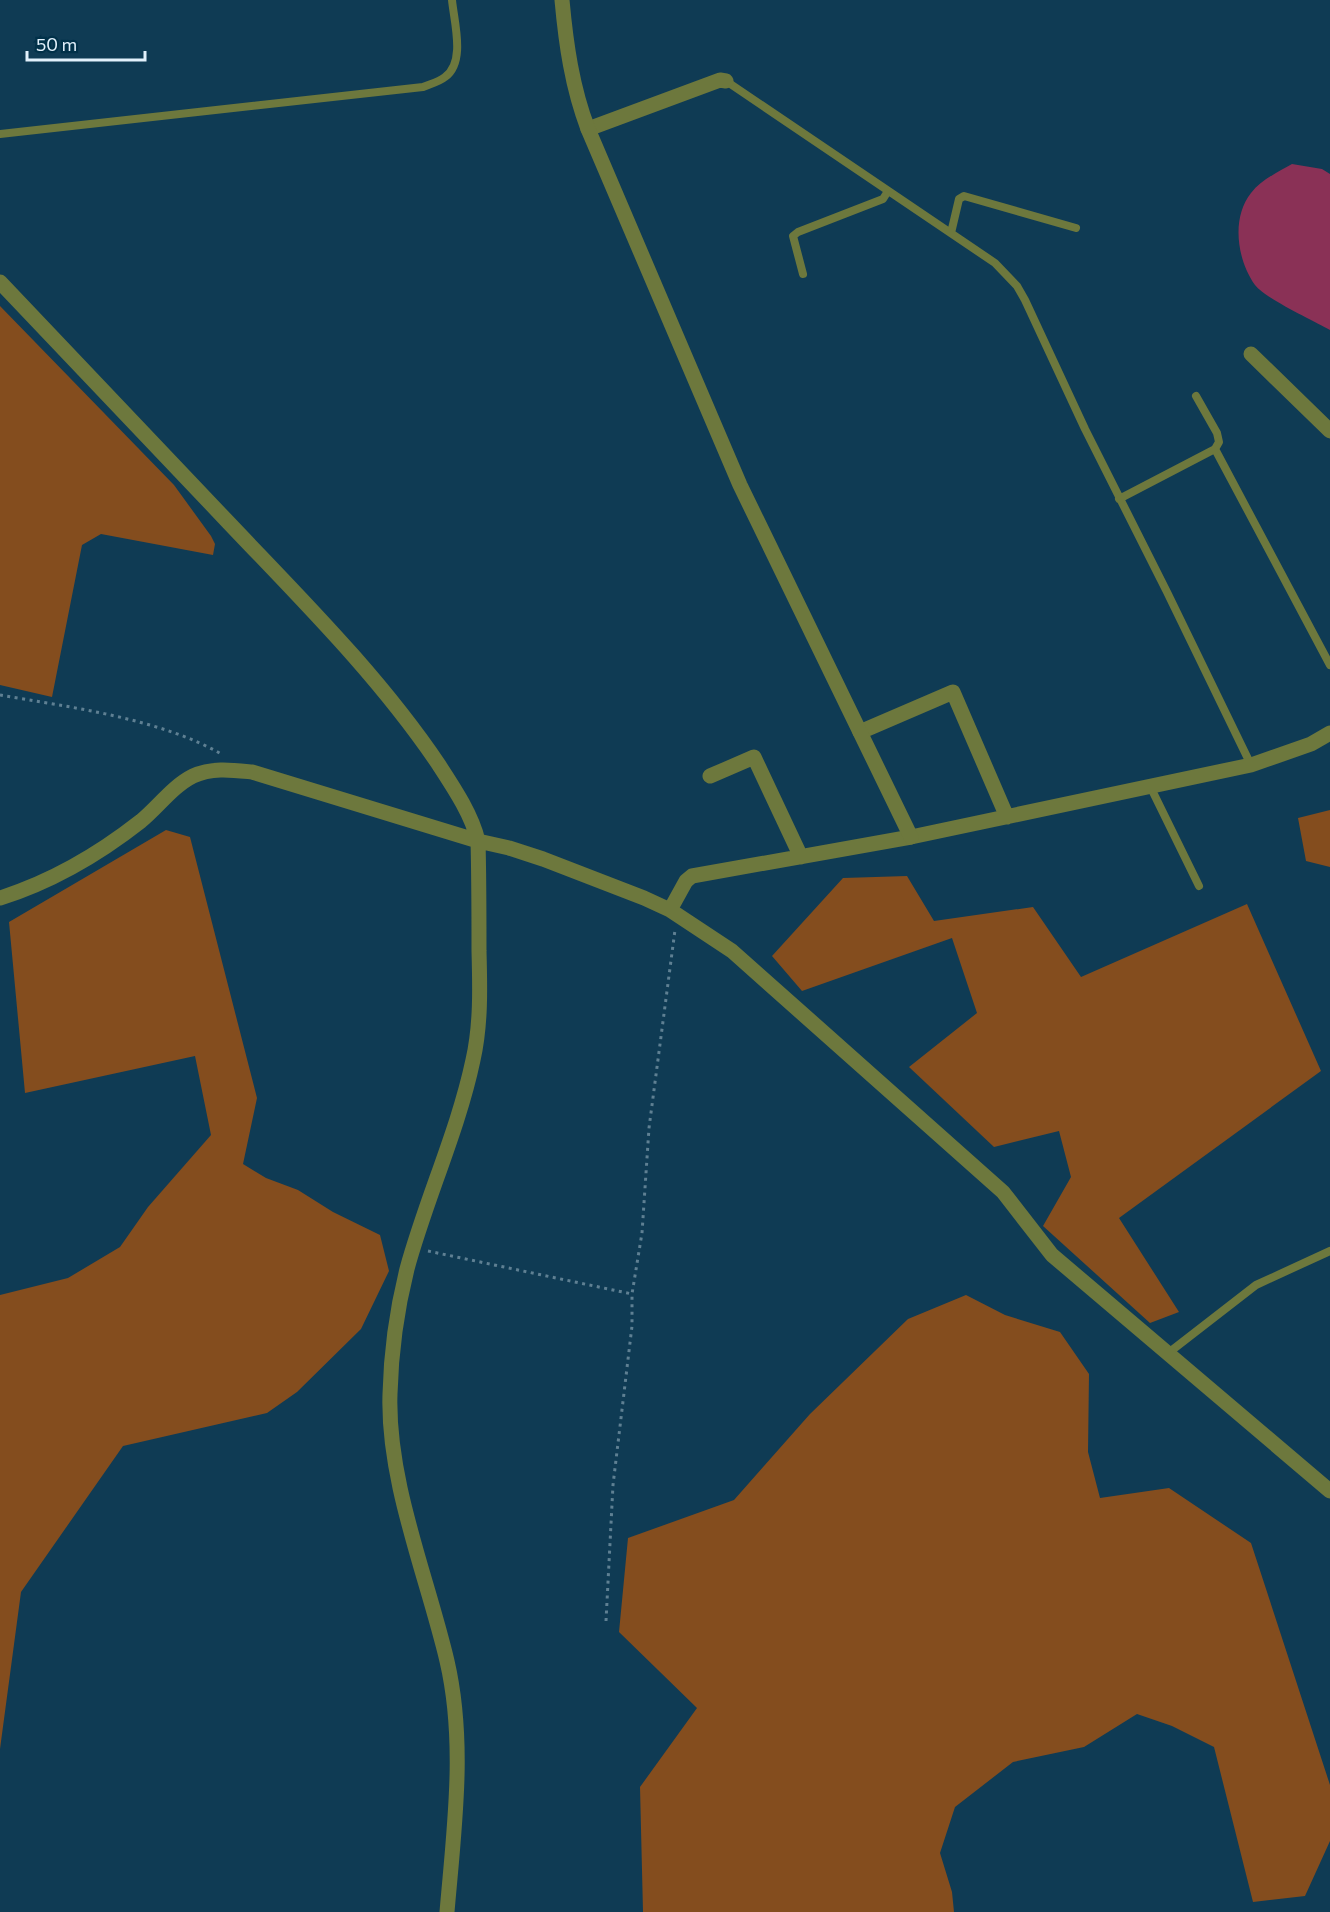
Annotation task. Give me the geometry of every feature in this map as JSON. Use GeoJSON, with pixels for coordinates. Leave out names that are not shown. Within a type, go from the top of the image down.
{"type":"FeatureCollection","features":[{"type":"Feature","properties":{"kind":"street"},"geometry":{"type":"LineString","coordinates":[[561,0],[571,74],[578,105],[588,129],[740,485],[911,837]]}},
{"type":"Feature","properties":{"kind":"street"},"geometry":{"type":"LineString","coordinates":[[588,129],[720,80],[726,81]]}},
{"type":"Feature","properties":{"kind":"street"},"geometry":{"type":"LineString","coordinates":[[0,282],[316,614],[367,671],[404,717],[450,783],[476,830],[480,991],[474,1057],[401,1296],[390,1395],[390,1422],[399,1481],[448,1663],[454,1707],[458,1755],[447,1912]]}},
{"type":"Feature","properties":{"kind":"street"},"geometry":{"type":"LineString","coordinates":[[1251,354],[1330,431]]}},
{"type":"Feature","properties":{"kind":"street"},"geometry":{"type":"LineString","coordinates":[[860,732],[953,692],[1007,817]]}},
{"type":"Feature","properties":{"kind":"street"},"geometry":{"type":"LineString","coordinates":[[675,913],[686,881],[692,876],[911,837],[1251,765],[1311,744],[1330,733]]}},
{"type":"Feature","properties":{"kind":"street"},"geometry":{"type":"LineString","coordinates":[[710,776],[754,757],[801,856]]}},
{"type":"Feature","properties":{"kind":"street"},"geometry":{"type":"LineString","coordinates":[[0,898],[72,868],[114,841],[194,776],[217,769],[252,772],[478,841],[509,848],[574,870],[675,913],[732,951],[779,992],[985,1175],[1016,1206],[1052,1255],[1330,1491]]}},
{"type":"Feature","properties":{"kind":"lane"},"geometry":{"type":"LineString","coordinates":[[0,134],[423,87],[445,77],[452,69],[456,58],[452,0]]}},
{"type":"Feature","properties":{"kind":"lane"},"geometry":{"type":"LineString","coordinates":[[726,81],[995,263],[1017,286],[1119,499],[1251,765]]}},
{"type":"Feature","properties":{"kind":"lane"},"geometry":{"type":"LineString","coordinates":[[803,274],[793,237],[798,232],[883,199],[888,191]]}},
{"type":"Feature","properties":{"kind":"lane"},"geometry":{"type":"LineString","coordinates":[[951,233],[959,199],[964,196],[1076,228]]}},
{"type":"Feature","properties":{"kind":"lane"},"geometry":{"type":"LineString","coordinates":[[1119,499],[1215,449],[1219,442],[1217,433],[1196,396]]}},
{"type":"Feature","properties":{"kind":"lane"},"geometry":{"type":"LineString","coordinates":[[1215,449],[1330,665]]}},
{"type":"Feature","properties":{"kind":"lane"},"geometry":{"type":"LineString","coordinates":[[1150,786],[1199,886]]}},
{"type":"Feature","properties":{"kind":"lane"},"geometry":{"type":"LineString","coordinates":[[1167,1354],[1256,1285],[1330,1251]]}},
{"type":"Feature","properties":{"kind":"path"},"geometry":{"type":"LineString","coordinates":[[0,695],[148,724],[222,754],[240,771]]}},
{"type":"Feature","properties":{"kind":"path"},"geometry":{"type":"LineString","coordinates":[[606,1620],[613,1485],[632,1326],[632,1294],[642,1233],[649,1128],[674,940],[675,913]]}},
{"type":"Feature","properties":{"kind":"path"},"geometry":{"type":"LineString","coordinates":[[414,1248],[632,1294]]}},
{"type":"Feature","properties":{"kind":"shaded area"},"geometry":{"type":"Polygon","coordinates":[[[1292,164],[1322,169],[1330,174],[1330,330],[1261,291],[1249,275],[1241,251],[1239,227],[1245,203],[1260,184],[1292,164]]]}},
{"type":"Feature","properties":{"kind":"shaded area"},"geometry":{"type":"Polygon","coordinates":[[[0,306],[174,485],[215,544],[213,555],[101,534],[82,545],[52,697],[0,685],[0,306]]]}},
{"type":"Feature","properties":{"kind":"shaded area"},"geometry":{"type":"Polygon","coordinates":[[[1330,810],[1330,867],[1306,861],[1298,818],[1330,810]]]}},
{"type":"Feature","properties":{"kind":"shaded area"},"geometry":{"type":"Polygon","coordinates":[[[166,830],[190,837],[257,1098],[243,1164],[266,1178],[298,1190],[333,1212],[380,1235],[389,1271],[361,1329],[297,1392],[267,1413],[123,1446],[21,1592],[0,1749],[0,1295],[68,1278],[120,1247],[148,1207],[211,1135],[195,1056],[25,1093],[9,922],[166,830]]]}},
{"type":"Feature","properties":{"kind":"shaded area"},"geometry":{"type":"Polygon","coordinates":[[[907,876],[934,921],[1033,907],[1081,977],[1247,904],[1321,1071],[1119,1218],[1179,1312],[1150,1323],[1043,1226],[1071,1177],[1059,1131],[994,1147],[909,1067],[977,1013],[952,938],[802,991],[772,956],[843,878],[907,876]]]}},
{"type":"Feature","properties":{"kind":"shaded area"},"geometry":{"type":"Polygon","coordinates":[[[966,1295],[1005,1315],[1060,1332],[1089,1374],[1088,1452],[1100,1498],[1169,1488],[1251,1543],[1330,1785],[1330,1841],[1305,1896],[1253,1902],[1214,1747],[1172,1726],[1137,1714],[1084,1747],[1013,1762],[955,1807],[940,1853],[952,1892],[954,1912],[643,1912],[640,1787],[697,1708],[619,1632],[628,1538],[734,1500],[810,1414],[908,1319],[966,1295]]]}}]}
